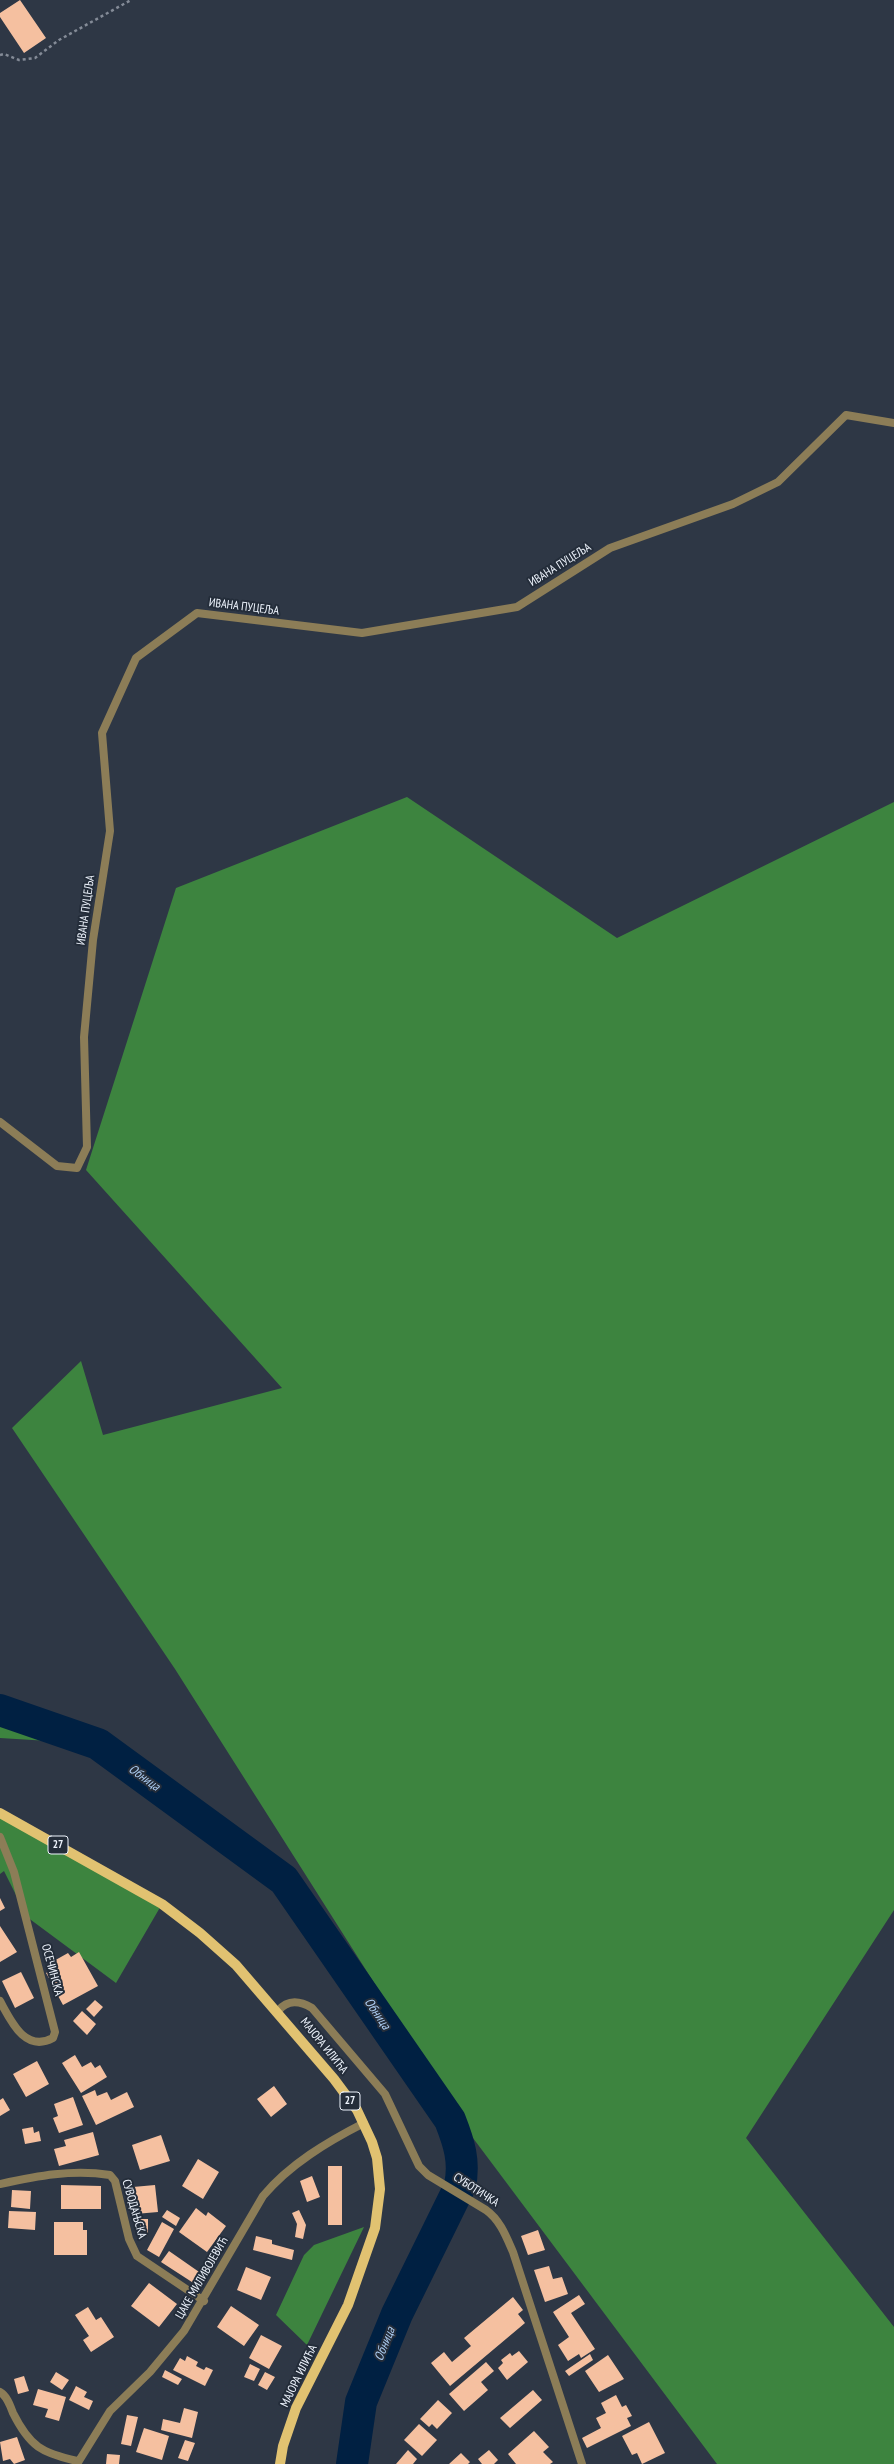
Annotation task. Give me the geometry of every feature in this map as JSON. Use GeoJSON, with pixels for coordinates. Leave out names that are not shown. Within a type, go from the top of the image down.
{"type":"FeatureCollection","features":[{"type":"Feature","properties":{"kind":"main road","name":"МАЈОРА ИЛИЋА"},"geometry":{"type":"LineString","coordinates":[[0,1813],[162,1904],[200,1933],[236,1965],[278,2011],[334,2079],[364,2123],[377,2158],[380,2189],[375,2228],[348,2305],[296,2408],[283,2446],[280,2464]]}},
{"type":"Feature","properties":{"kind":"street","name":"ИВАНА ПУЦЕЉА"},"geometry":{"type":"LineString","coordinates":[[0,1122],[57,1166],[77,1168],[87,1147],[84,1037],[93,940],[110,831],[102,733],[136,658],[197,613],[362,633],[517,607],[610,548],[733,504],[778,482],[846,415],[894,423]]}},
{"type":"Feature","properties":{"kind":"street","name":"ОСЕЧИНСКА"},"geometry":{"type":"LineString","coordinates":[[0,1838],[14,1872],[55,2032],[53,2038],[42,2042],[26,2039],[11,2022],[0,2001]]}},
{"type":"Feature","properties":{"kind":"street","name":"СУБОТИЧКА"},"geometry":{"type":"LineString","coordinates":[[278,2011],[283,2005],[298,2002],[312,2008],[376,2081],[393,2109],[413,2158],[428,2175],[494,2216],[513,2252],[582,2464]]}},
{"type":"Feature","properties":{"kind":"street","name":"ЦАКЕ МИЛИВОЈЕВИЋ"},"geometry":{"type":"LineString","coordinates":[[77,2463],[110,2411],[150,2372],[184,2331],[204,2301],[263,2196],[279,2177],[310,2154],[364,2123]]}},
{"type":"Feature","properties":{"kind":"street","name":"СУВОДАЊСКА"},"geometry":{"type":"LineString","coordinates":[[0,2184],[46,2174],[79,2172],[110,2175],[115,2181],[129,2238],[137,2256],[204,2301]]}},
{"type":"Feature","properties":{"kind":"street"},"geometry":{"type":"LineString","coordinates":[[0,2392],[7,2398],[17,2420],[34,2445],[50,2455],[77,2463]]}},
{"type":"Feature","properties":{"kind":"path"},"geometry":{"type":"LineString","coordinates":[[0,55],[4,54],[20,60],[35,58],[59,40],[131,0]]}},
{"type":"Feature","properties":{"kind":"green space"},"geometry":{"type":"Polygon","coordinates":[[[407,797],[617,938],[894,802],[894,1910],[746,2138],[894,2327],[894,2464],[717,2464],[470,2134],[175,1669],[12,1428],[81,1361],[103,1435],[282,1388],[86,1170],[176,888],[407,797]]]}},
{"type":"Feature","properties":{"kind":"green space"},"geometry":{"type":"Polygon","coordinates":[[[0,1710],[98,1744],[0,1738],[0,1710]]]}},
{"type":"Feature","properties":{"kind":"green space"},"geometry":{"type":"Polygon","coordinates":[[[0,1813],[162,1904],[116,1983],[27,1917],[4,1871],[0,1874],[0,1813]]]}},
{"type":"Feature","properties":{"kind":"green space"},"geometry":{"type":"Polygon","coordinates":[[[364,2227],[307,2345],[276,2315],[304,2255],[314,2245],[364,2227]]]}},
{"type":"Feature","properties":{"kind":"building"},"geometry":{"type":"Polygon","coordinates":[[[20,0],[46,38],[24,53],[0,17],[0,13],[20,0]]]}},
{"type":"Feature","properties":{"kind":"building"},"geometry":{"type":"Polygon","coordinates":[[[0,1898],[5,1908],[0,1911],[0,1898]]]}},
{"type":"Feature","properties":{"kind":"building"},"geometry":{"type":"Polygon","coordinates":[[[0,1926],[17,1952],[0,1962],[0,1926]]]}},
{"type":"Feature","properties":{"kind":"building"},"geometry":{"type":"Polygon","coordinates":[[[79,1952],[98,1986],[63,2005],[57,1994],[63,1991],[58,1982],[53,1985],[46,1973],[55,1968],[52,1962],[68,1953],[71,1957],[79,1952]]]}},
{"type":"Feature","properties":{"kind":"building"},"geometry":{"type":"Polygon","coordinates":[[[21,1972],[34,1998],[15,2008],[2,1981],[21,1972]]]}},
{"type":"Feature","properties":{"kind":"building"},"geometry":{"type":"Polygon","coordinates":[[[95,2000],[103,2007],[94,2017],[86,2009],[95,2000]]]}},
{"type":"Feature","properties":{"kind":"building"},"geometry":{"type":"Polygon","coordinates":[[[82,2011],[96,2024],[87,2035],[73,2021],[82,2011]]]}},
{"type":"Feature","properties":{"kind":"building"},"geometry":{"type":"Polygon","coordinates":[[[75,2055],[82,2067],[91,2062],[95,2068],[100,2065],[107,2077],[81,2093],[62,2063],[75,2055]]]}},
{"type":"Feature","properties":{"kind":"building"},"geometry":{"type":"Polygon","coordinates":[[[37,2061],[49,2084],[26,2097],[13,2074],[37,2061]]]}},
{"type":"Feature","properties":{"kind":"building"},"geometry":{"type":"Polygon","coordinates":[[[274,2086],[287,2104],[271,2117],[257,2099],[274,2086]]]}},
{"type":"Feature","properties":{"kind":"building"},"geometry":{"type":"Polygon","coordinates":[[[95,2090],[97,2096],[107,2092],[111,2100],[127,2092],[134,2107],[96,2125],[82,2096],[95,2090]]]}},
{"type":"Feature","properties":{"kind":"building"},"geometry":{"type":"Polygon","coordinates":[[[73,2097],[83,2125],[59,2133],[53,2118],[58,2116],[54,2104],[73,2097]]]}},
{"type":"Feature","properties":{"kind":"building"},"geometry":{"type":"Polygon","coordinates":[[[3,2098],[10,2110],[0,2116],[0,2100],[3,2098]]]}},
{"type":"Feature","properties":{"kind":"building"},"geometry":{"type":"Polygon","coordinates":[[[33,2127],[34,2133],[39,2131],[41,2141],[25,2144],[22,2129],[33,2127]]]}},
{"type":"Feature","properties":{"kind":"building"},"geometry":{"type":"Polygon","coordinates":[[[93,2132],[99,2155],[59,2166],[54,2149],[66,2146],[64,2140],[93,2132]]]}},
{"type":"Feature","properties":{"kind":"building"},"geometry":{"type":"Polygon","coordinates":[[[161,2135],[170,2161],[140,2170],[132,2145],[161,2135]]]}},
{"type":"Feature","properties":{"kind":"building"},"geometry":{"type":"Polygon","coordinates":[[[198,2159],[219,2172],[203,2199],[182,2186],[198,2159]]]}},
{"type":"Feature","properties":{"kind":"building"},"geometry":{"type":"Polygon","coordinates":[[[328,2166],[342,2166],[342,2225],[328,2225],[328,2166]]]}},
{"type":"Feature","properties":{"kind":"building"},"geometry":{"type":"Polygon","coordinates":[[[312,2176],[320,2197],[307,2202],[300,2181],[312,2176]]]}},
{"type":"Feature","properties":{"kind":"building"},"geometry":{"type":"Polygon","coordinates":[[[61,2185],[101,2186],[101,2209],[61,2209],[61,2185]]]}},
{"type":"Feature","properties":{"kind":"building"},"geometry":{"type":"Polygon","coordinates":[[[155,2185],[158,2212],[135,2214],[133,2187],[155,2185]]]}},
{"type":"Feature","properties":{"kind":"building"},"geometry":{"type":"Polygon","coordinates":[[[12,2190],[31,2191],[30,2209],[11,2207],[12,2190]]]}},
{"type":"Feature","properties":{"kind":"building"},"geometry":{"type":"Polygon","coordinates":[[[196,2208],[206,2216],[208,2212],[226,2226],[207,2252],[179,2232],[196,2208]]]}},
{"type":"Feature","properties":{"kind":"building"},"geometry":{"type":"Polygon","coordinates":[[[167,2210],[180,2218],[176,2226],[162,2217],[167,2210]]]}},
{"type":"Feature","properties":{"kind":"building"},"geometry":{"type":"Polygon","coordinates":[[[299,2210],[306,2225],[303,2239],[295,2237],[297,2224],[292,2213],[299,2210]]]}},
{"type":"Feature","properties":{"kind":"building"},"geometry":{"type":"Polygon","coordinates":[[[9,2211],[36,2212],[35,2230],[8,2228],[9,2211]]]}},
{"type":"Feature","properties":{"kind":"building"},"geometry":{"type":"Polygon","coordinates":[[[140,2219],[148,2219],[148,2236],[140,2236],[140,2219]]]}},
{"type":"Feature","properties":{"kind":"building"},"geometry":{"type":"Polygon","coordinates":[[[54,2222],[83,2222],[83,2230],[87,2230],[87,2255],[54,2255],[54,2222]]]}},
{"type":"Feature","properties":{"kind":"building"},"geometry":{"type":"Polygon","coordinates":[[[162,2222],[174,2229],[159,2257],[147,2250],[162,2222]]]}},
{"type":"Feature","properties":{"kind":"building"},"geometry":{"type":"Polygon","coordinates":[[[538,2230],[545,2250],[528,2255],[521,2236],[538,2230]]]}},
{"type":"Feature","properties":{"kind":"building"},"geometry":{"type":"Polygon","coordinates":[[[256,2236],[272,2240],[272,2244],[294,2250],[292,2260],[253,2250],[256,2236]]]}},
{"type":"Feature","properties":{"kind":"building"},"geometry":{"type":"Polygon","coordinates":[[[169,2251],[202,2274],[195,2284],[161,2262],[169,2251]]]}},
{"type":"Feature","properties":{"kind":"building"},"geometry":{"type":"Polygon","coordinates":[[[549,2266],[553,2279],[562,2277],[568,2294],[545,2302],[534,2270],[549,2266]]]}},
{"type":"Feature","properties":{"kind":"building"},"geometry":{"type":"Polygon","coordinates":[[[246,2267],[271,2277],[261,2300],[237,2290],[246,2267]]]}},
{"type":"Feature","properties":{"kind":"building"},"geometry":{"type":"Polygon","coordinates":[[[149,2283],[177,2304],[159,2327],[131,2306],[149,2283]]]}},
{"type":"Feature","properties":{"kind":"building"},"geometry":{"type":"Polygon","coordinates":[[[579,2295],[585,2304],[571,2313],[595,2349],[581,2358],[579,2354],[568,2361],[558,2345],[569,2337],[553,2312],[579,2295]]]}},
{"type":"Feature","properties":{"kind":"building"},"geometry":{"type":"Polygon","coordinates":[[[513,2297],[523,2310],[518,2314],[525,2323],[450,2386],[431,2363],[444,2352],[452,2362],[471,2346],[464,2338],[513,2297]]]}},
{"type":"Feature","properties":{"kind":"building"},"geometry":{"type":"Polygon","coordinates":[[[231,2306],[259,2325],[244,2346],[217,2327],[231,2306]]]}},
{"type":"Feature","properties":{"kind":"building"},"geometry":{"type":"Polygon","coordinates":[[[88,2307],[96,2320],[101,2317],[114,2337],[91,2352],[83,2340],[89,2336],[75,2315],[88,2307]]]}},
{"type":"Feature","properties":{"kind":"building"},"geometry":{"type":"Polygon","coordinates":[[[261,2335],[282,2346],[269,2369],[249,2358],[261,2335]]]}},
{"type":"Feature","properties":{"kind":"building"},"geometry":{"type":"Polygon","coordinates":[[[519,2351],[528,2362],[507,2380],[498,2368],[503,2363],[501,2360],[510,2353],[512,2356],[519,2351]]]}},
{"type":"Feature","properties":{"kind":"building"},"geometry":{"type":"Polygon","coordinates":[[[590,2354],[593,2360],[569,2376],[565,2371],[590,2354]]]}},
{"type":"Feature","properties":{"kind":"building"},"geometry":{"type":"Polygon","coordinates":[[[608,2355],[624,2379],[599,2392],[585,2371],[608,2355]]]}},
{"type":"Feature","properties":{"kind":"building"},"geometry":{"type":"Polygon","coordinates":[[[187,2356],[198,2362],[196,2366],[204,2370],[206,2367],[213,2370],[205,2386],[173,2370],[180,2358],[185,2361],[187,2356]]]}},
{"type":"Feature","properties":{"kind":"building"},"geometry":{"type":"Polygon","coordinates":[[[486,2362],[494,2371],[481,2382],[488,2390],[464,2411],[449,2394],[486,2362]]]}},
{"type":"Feature","properties":{"kind":"building"},"geometry":{"type":"Polygon","coordinates":[[[250,2364],[260,2369],[254,2381],[244,2377],[250,2364]]]}},
{"type":"Feature","properties":{"kind":"building"},"geometry":{"type":"Polygon","coordinates":[[[165,2370],[182,2379],[178,2385],[162,2377],[165,2370]]]}},
{"type":"Feature","properties":{"kind":"building"},"geometry":{"type":"Polygon","coordinates":[[[56,2372],[69,2380],[62,2390],[50,2382],[56,2372]]]}},
{"type":"Feature","properties":{"kind":"building"},"geometry":{"type":"Polygon","coordinates":[[[265,2372],[275,2377],[267,2390],[258,2385],[265,2372]]]}},
{"type":"Feature","properties":{"kind":"building"},"geometry":{"type":"Polygon","coordinates":[[[24,2376],[29,2391],[18,2394],[14,2379],[24,2376]]]}},
{"type":"Feature","properties":{"kind":"building"},"geometry":{"type":"Polygon","coordinates":[[[76,2386],[87,2392],[84,2397],[93,2401],[89,2410],[69,2400],[76,2386]]]}},
{"type":"Feature","properties":{"kind":"building"},"geometry":{"type":"Polygon","coordinates":[[[38,2389],[66,2397],[59,2421],[45,2417],[48,2409],[33,2405],[38,2389]]]}},
{"type":"Feature","properties":{"kind":"building"},"geometry":{"type":"Polygon","coordinates":[[[533,2390],[542,2400],[510,2428],[500,2418],[533,2390]]]}},
{"type":"Feature","properties":{"kind":"building"},"geometry":{"type":"Polygon","coordinates":[[[616,2395],[622,2407],[626,2405],[632,2416],[627,2418],[631,2426],[587,2448],[582,2438],[601,2428],[596,2418],[606,2413],[601,2403],[616,2395]]]}},
{"type":"Feature","properties":{"kind":"building"},"geometry":{"type":"Polygon","coordinates":[[[438,2400],[452,2413],[437,2429],[432,2424],[429,2427],[420,2419],[438,2400]]]}},
{"type":"Feature","properties":{"kind":"building"},"geometry":{"type":"Polygon","coordinates":[[[184,2408],[198,2412],[192,2438],[161,2430],[163,2419],[180,2423],[184,2408]]]}},
{"type":"Feature","properties":{"kind":"building"},"geometry":{"type":"Polygon","coordinates":[[[127,2415],[138,2417],[131,2446],[121,2444],[127,2415]]]}},
{"type":"Feature","properties":{"kind":"building"},"geometry":{"type":"Polygon","coordinates":[[[649,2422],[665,2453],[642,2464],[637,2453],[632,2455],[622,2436],[649,2422]]]}},
{"type":"Feature","properties":{"kind":"building"},"geometry":{"type":"Polygon","coordinates":[[[419,2424],[437,2440],[422,2456],[404,2440],[419,2424]]]}},
{"type":"Feature","properties":{"kind":"building"},"geometry":{"type":"Polygon","coordinates":[[[144,2428],[169,2436],[162,2460],[136,2452],[144,2428]]]}},
{"type":"Feature","properties":{"kind":"building"},"geometry":{"type":"Polygon","coordinates":[[[534,2431],[549,2447],[543,2452],[553,2462],[550,2464],[516,2464],[508,2454],[534,2431]]]}},
{"type":"Feature","properties":{"kind":"building"},"geometry":{"type":"Polygon","coordinates":[[[17,2437],[25,2460],[14,2464],[10,2459],[3,2461],[0,2442],[17,2437]]]}},
{"type":"Feature","properties":{"kind":"building"},"geometry":{"type":"Polygon","coordinates":[[[185,2440],[195,2443],[188,2461],[178,2458],[185,2440]]]}},
{"type":"Feature","properties":{"kind":"building"},"geometry":{"type":"Polygon","coordinates":[[[408,2450],[417,2459],[413,2464],[396,2464],[408,2450]]]}},
{"type":"Feature","properties":{"kind":"building"},"geometry":{"type":"Polygon","coordinates":[[[489,2450],[498,2460],[494,2464],[482,2464],[478,2459],[489,2450]]]}},
{"type":"Feature","properties":{"kind":"building"},"geometry":{"type":"Polygon","coordinates":[[[461,2453],[470,2462],[468,2464],[449,2464],[461,2453]]]}},
{"type":"Feature","properties":{"kind":"building"},"geometry":{"type":"Polygon","coordinates":[[[107,2454],[120,2455],[119,2464],[106,2464],[107,2454]]]}},
{"type":"Feature","properties":{"kind":"waterway","name":"Обница"},"geometry":{"type":"LineString","coordinates":[[0,1710],[98,1744],[284,1880],[450,2120],[460,2152],[462,2168],[460,2186],[397,2314],[361,2402],[352,2464]]}}]}
